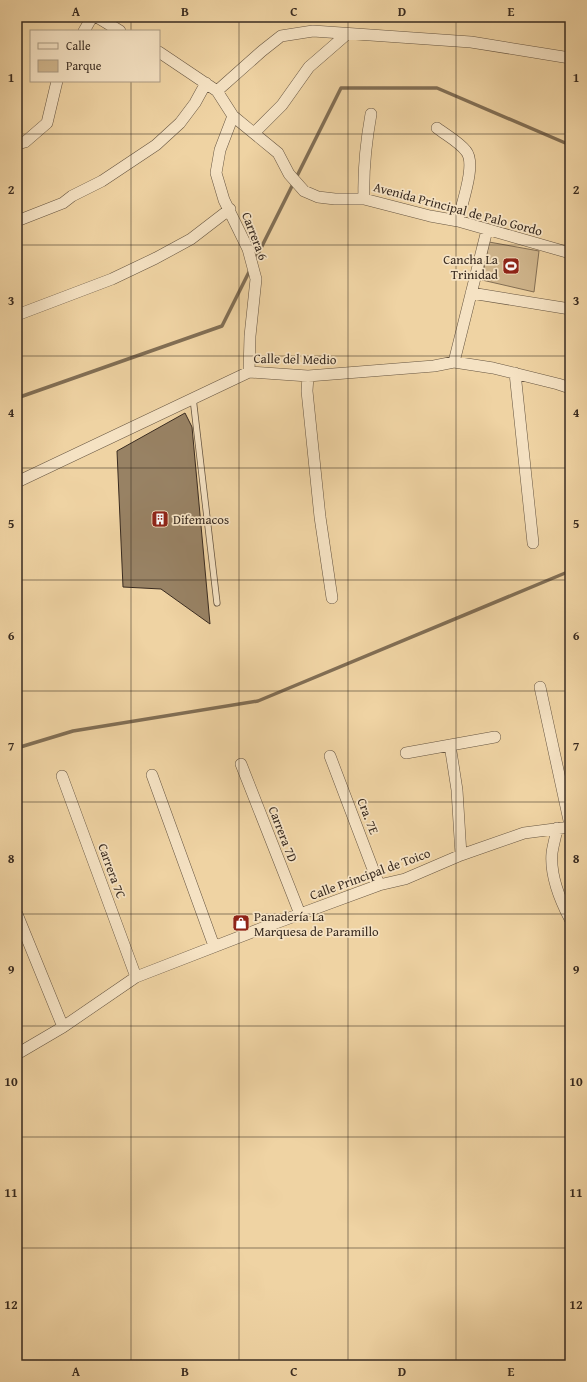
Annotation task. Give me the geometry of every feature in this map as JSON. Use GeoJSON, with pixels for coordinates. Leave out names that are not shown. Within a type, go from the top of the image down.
{"type":"FeatureCollection","features":[{"type":"Feature","properties":{"kind":"street"},"geometry":{"type":"LineString","coordinates":[[85,30],[92,17]]}},
{"type":"Feature","properties":{"kind":"street"},"geometry":{"type":"LineString","coordinates":[[97,17],[118,30]]}},
{"type":"Feature","properties":{"kind":"street"},"geometry":{"type":"LineString","coordinates":[[217,91],[281,36],[313,31],[471,42],[570,58]]}},
{"type":"Feature","properties":{"kind":"street"},"geometry":{"type":"LineString","coordinates":[[254,132],[282,105],[309,67],[348,34]]}},
{"type":"Feature","properties":{"kind":"street","name":"Avenida Principal de Palo Gordo"},"geometry":{"type":"LineString","coordinates":[[160,53],[217,91],[233,116],[278,153],[289,174],[304,191],[318,197],[335,199],[364,199],[430,216],[458,221],[570,253]]}},
{"type":"Feature","properties":{"kind":"street"},"geometry":{"type":"LineString","coordinates":[[17,144],[25,142],[47,123],[56,82]]}},
{"type":"Feature","properties":{"kind":"street"},"geometry":{"type":"LineString","coordinates":[[17,221],[63,203],[72,196],[102,181],[156,145],[180,123],[195,103],[206,83]]}},
{"type":"Feature","properties":{"kind":"street"},"geometry":{"type":"LineString","coordinates":[[364,199],[365,152],[371,114]]}},
{"type":"Feature","properties":{"kind":"street","name":"Carrera 6"},"geometry":{"type":"LineString","coordinates":[[233,116],[220,150],[216,173],[224,200],[230,209],[248,249],[256,279],[250,336],[249,372]]}},
{"type":"Feature","properties":{"kind":"street"},"geometry":{"type":"LineString","coordinates":[[436,128],[466,151],[470,159],[470,170],[458,221]]}},
{"type":"Feature","properties":{"kind":"street"},"geometry":{"type":"LineString","coordinates":[[17,315],[112,279],[156,258],[191,239],[230,209]]}},
{"type":"Feature","properties":{"kind":"street"},"geometry":{"type":"LineString","coordinates":[[454,362],[487,230]]}},
{"type":"Feature","properties":{"kind":"street"},"geometry":{"type":"LineString","coordinates":[[471,293],[570,309]]}},
{"type":"Feature","properties":{"kind":"street","name":"Calle del Medio"},"geometry":{"type":"LineString","coordinates":[[17,482],[249,372],[308,376],[434,366],[454,362],[516,373],[570,388]]}},
{"type":"Feature","properties":{"kind":"street"},"geometry":{"type":"LineString","coordinates":[[516,373],[533,543]]}},
{"type":"Feature","properties":{"kind":"street"},"geometry":{"type":"LineString","coordinates":[[308,376],[307,391],[320,517],[332,598]]}},
{"type":"Feature","properties":{"kind":"street"},"geometry":{"type":"LineString","coordinates":[[540,687],[570,826]]}},
{"type":"Feature","properties":{"kind":"street"},"geometry":{"type":"LineString","coordinates":[[406,753],[495,737]]}},
{"type":"Feature","properties":{"kind":"street"},"geometry":{"type":"LineString","coordinates":[[450,744],[457,790],[461,855]]}},
{"type":"Feature","properties":{"kind":"street","name":"Cra. 7E"},"geometry":{"type":"LineString","coordinates":[[330,756],[379,885]]}},
{"type":"Feature","properties":{"kind":"street","name":"Carrera 7D"},"geometry":{"type":"LineString","coordinates":[[241,764],[300,914]]}},
{"type":"Feature","properties":{"kind":"street"},"geometry":{"type":"LineString","coordinates":[[152,775],[214,946]]}},
{"type":"Feature","properties":{"kind":"street","name":"Carrera 7C"},"geometry":{"type":"LineString","coordinates":[[62,776],[136,977]]}},
{"type":"Feature","properties":{"kind":"street","name":"Calle Principal de Toico"},"geometry":{"type":"LineString","coordinates":[[17,1054],[63,1027],[136,977],[300,914],[379,885],[405,878],[461,855],[524,833],[570,826]]}},
{"type":"Feature","properties":{"kind":"street"},"geometry":{"type":"LineString","coordinates":[[558,828],[552,852],[552,866],[562,905],[570,919]]}},
{"type":"Feature","properties":{"kind":"street"},"geometry":{"type":"LineString","coordinates":[[17,914],[63,1027]]}},
{"type":"Feature","properties":{"kind":"lane"},"geometry":{"type":"LineString","coordinates":[[193,398],[217,603]]}},
{"type":"Feature","properties":{"kind":"green space","name":"Cancha La Trinidad"},"geometry":{"type":"Polygon","coordinates":[[[489,242],[539,251],[534,292],[482,280],[489,242]]]}},
{"type":"Feature","properties":{"kind":"building","name":"Difemacos"},"geometry":{"type":"Polygon","coordinates":[[[185,413],[192,427],[210,624],[161,589],[123,587],[117,451],[185,413]]]}},
{"type":"Feature","properties":{"kind":"waterway"},"geometry":{"type":"LineString","coordinates":[[254,262],[341,88],[437,88],[570,145]]}},
{"type":"Feature","properties":{"kind":"waterway"},"geometry":{"type":"LineString","coordinates":[[17,398],[222,326],[250,270]]}},
{"type":"Feature","properties":{"kind":"waterway"},"geometry":{"type":"LineString","coordinates":[[17,748],[73,731],[258,701],[570,571]]}},
{"type":"Feature","properties":{"kind":"place","name":"Cancha La Trinidad"},"geometry":{"type":"Point","coordinates":[511,266]}},
{"type":"Feature","properties":{"kind":"place","name":"Difemacos"},"geometry":{"type":"Point","coordinates":[160,519]}},
{"type":"Feature","properties":{"kind":"place","name":"Panadería La Marquesa de Paramillo"},"geometry":{"type":"Point","coordinates":[241,923]}}]}
